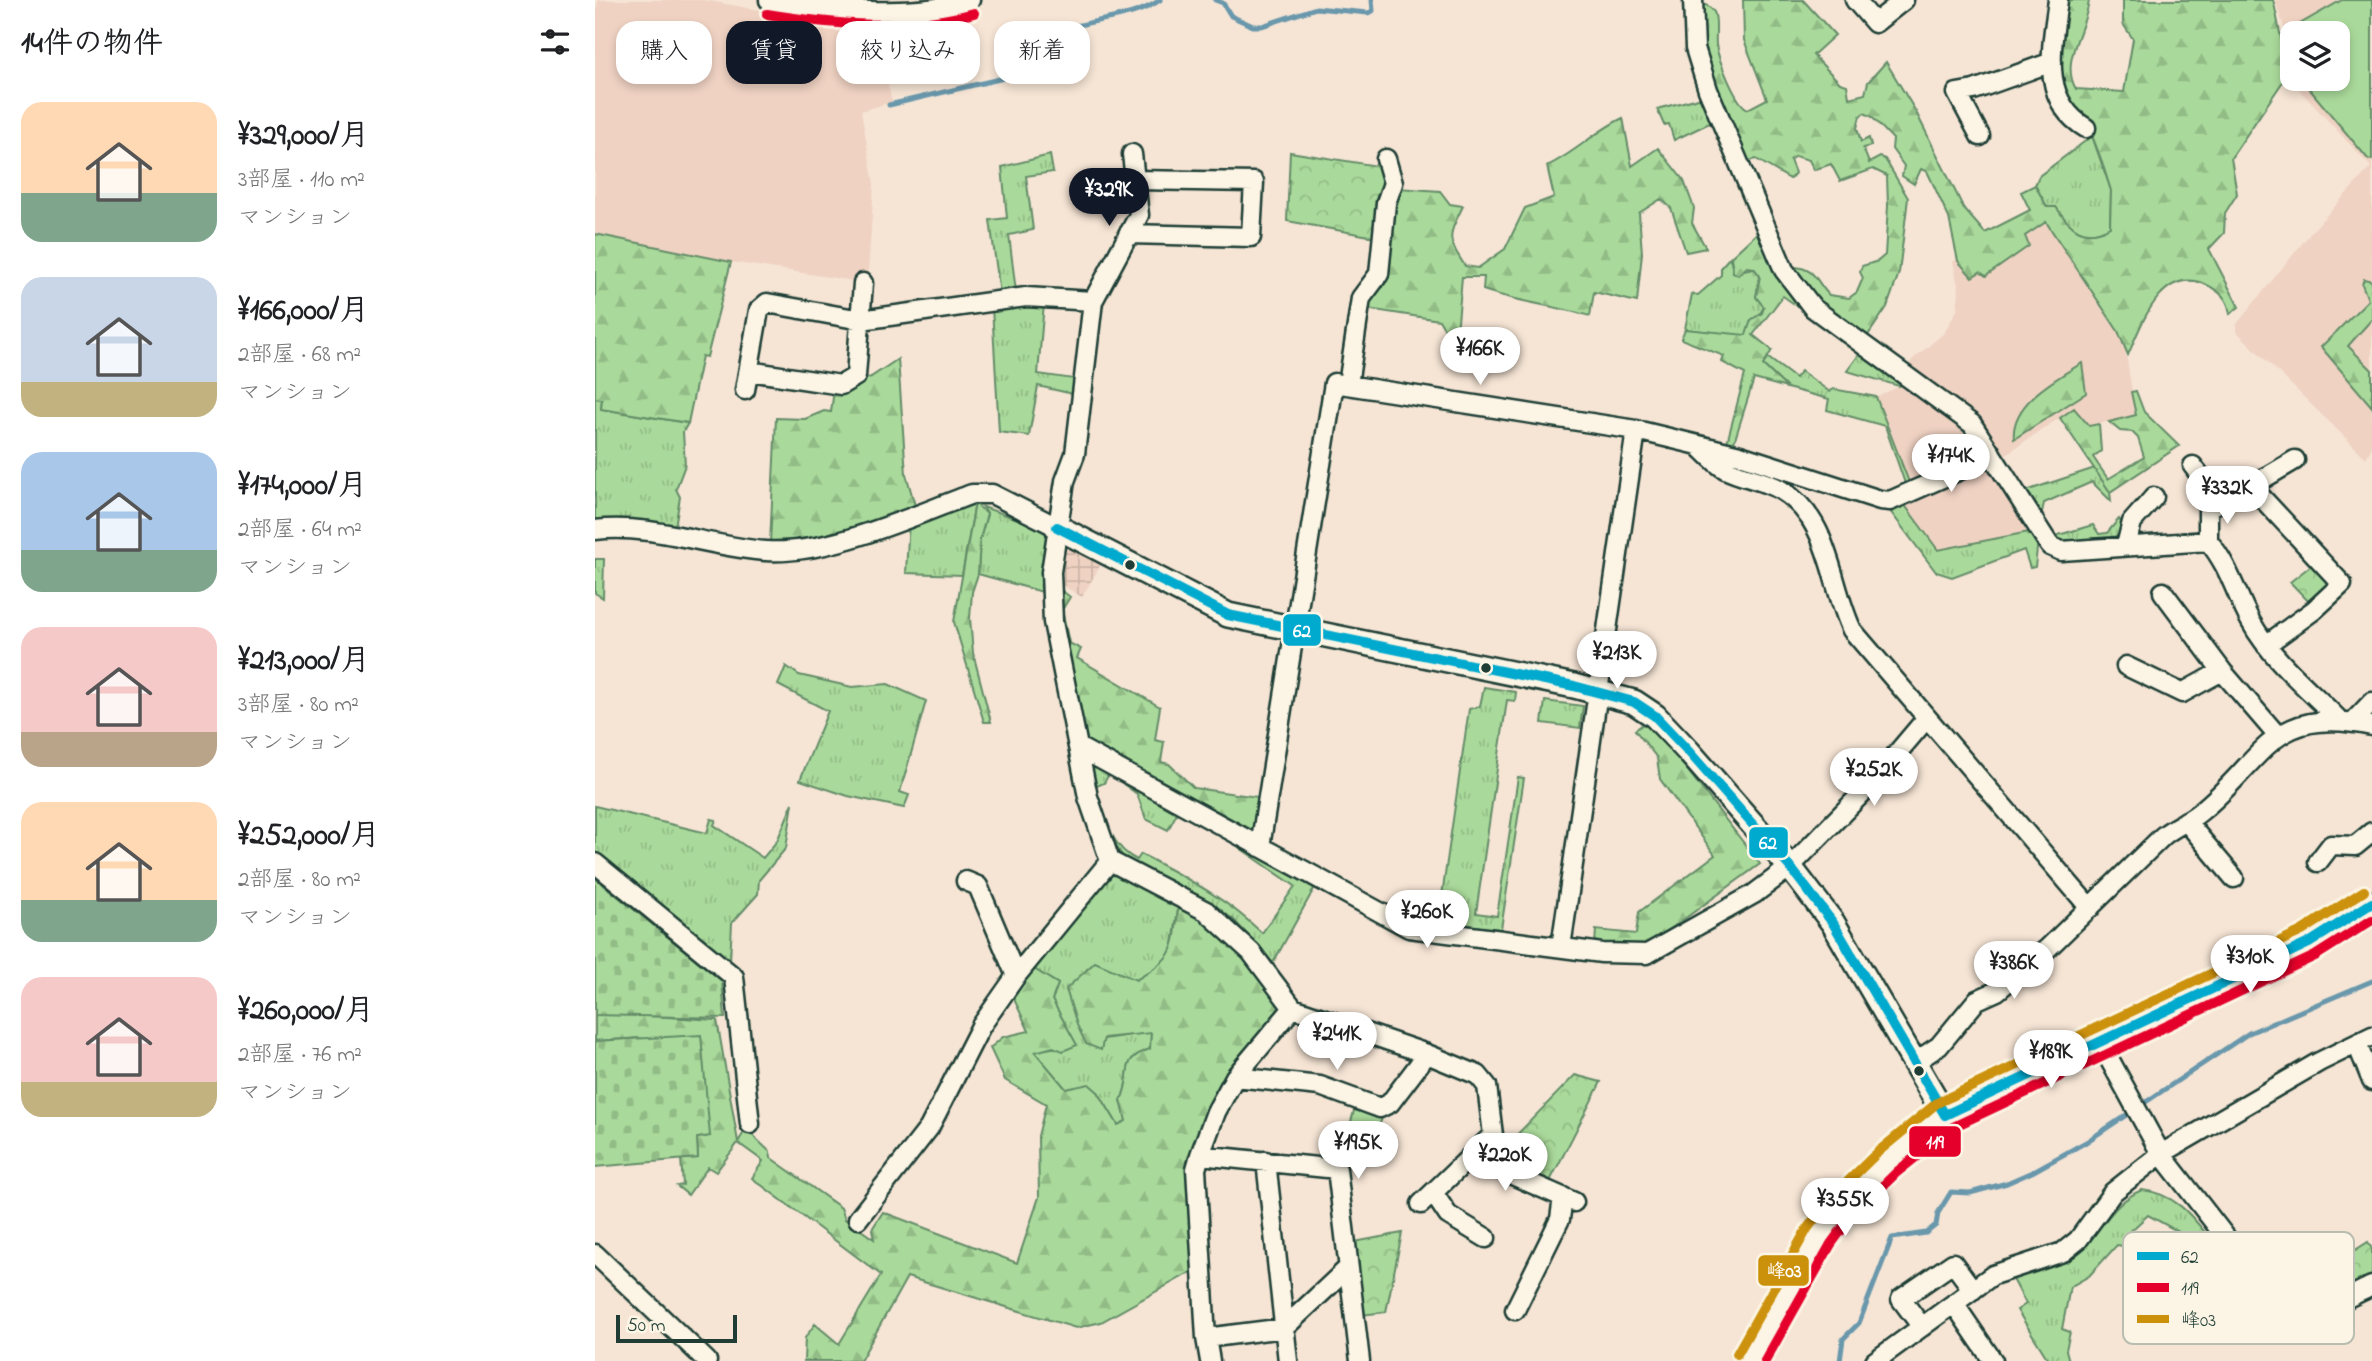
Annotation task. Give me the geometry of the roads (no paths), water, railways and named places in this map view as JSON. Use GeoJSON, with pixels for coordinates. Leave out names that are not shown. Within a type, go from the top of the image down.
{"type":"FeatureCollection","features":[{"type":"Feature","properties":{"kind":"street"},"geometry":{"type":"LineString","coordinates":[[769,0],[805,7],[879,10],[936,7],[970,0]]}},
{"type":"Feature","properties":{"kind":"street"},"geometry":{"type":"LineString","coordinates":[[1693,0],[1695,48],[1708,90],[1784,270],[1813,308],[1972,424],[2050,546],[2061,551],[2208,541]]}},
{"type":"Feature","properties":{"kind":"street"},"geometry":{"type":"LineString","coordinates":[[1854,0],[1875,23],[1904,0]]}},
{"type":"Feature","properties":{"kind":"street"},"geometry":{"type":"LineString","coordinates":[[2058,0],[2052,79],[2059,102],[2068,118],[2086,128]]}},
{"type":"Feature","properties":{"kind":"street"},"geometry":{"type":"LineString","coordinates":[[1980,136],[1957,93],[1974,90],[2052,62]]}},
{"type":"Feature","properties":{"kind":"street"},"geometry":{"type":"LineString","coordinates":[[1132,154],[1139,215],[1093,301],[1075,454],[1065,481],[1051,572],[1053,622],[1088,797],[1110,861],[1206,911],[1251,952],[1293,1008],[1427,1054],[1478,1075],[1487,1086],[1493,1135],[1501,1170],[1568,1199],[1515,1310]]}},
{"type":"Feature","properties":{"kind":"street"},"geometry":{"type":"LineString","coordinates":[[1348,385],[1361,298],[1379,274],[1386,204],[1393,183],[1386,159]]}},
{"type":"Feature","properties":{"kind":"street"},"geometry":{"type":"LineString","coordinates":[[1128,234],[1251,237],[1254,182],[1136,180]]}},
{"type":"Feature","properties":{"kind":"street"},"geometry":{"type":"LineString","coordinates":[[749,371],[841,385],[856,376],[863,283]]}},
{"type":"Feature","properties":{"kind":"street"},"geometry":{"type":"LineString","coordinates":[[745,390],[759,310],[768,303],[861,320],[1026,297],[1093,301]]}},
{"type":"Feature","properties":{"kind":"street"},"geometry":{"type":"LineString","coordinates":[[1259,847],[1334,383],[1636,430],[1740,455],[1890,501],[1976,463],[1991,453]]}},
{"type":"Feature","properties":{"kind":"street"},"geometry":{"type":"LineString","coordinates":[[1561,947],[1636,430]]}},
{"type":"Feature","properties":{"kind":"street"},"geometry":{"type":"LineString","coordinates":[[1699,447],[1723,468],[1780,490],[1801,506],[1821,533],[1844,613],[1852,630],[2090,908]]}},
{"type":"Feature","properties":{"kind":"street"},"geometry":{"type":"LineString","coordinates":[[2208,508],[2295,460]]}},
{"type":"Feature","properties":{"kind":"street"},"geometry":{"type":"LineString","coordinates":[[2193,466],[2207,485],[2208,541],[2221,556],[2251,622],[2266,645],[2346,721]]}},
{"type":"Feature","properties":{"kind":"street"},"geometry":{"type":"LineString","coordinates":[[2251,486],[2342,583],[2314,610],[2266,645]]}},
{"type":"Feature","properties":{"kind":"street"},"geometry":{"type":"LineString","coordinates":[[595,530],[614,528],[650,532],[768,551],[837,542],[972,495],[992,494],[1228,615],[1598,692],[1634,702],[1655,716],[1790,867],[1833,923],[1945,1115]]}},
{"type":"Feature","properties":{"kind":"street"},"geometry":{"type":"LineString","coordinates":[[2126,546],[2132,522],[2154,497]]}},
{"type":"Feature","properties":{"kind":"street"},"geometry":{"type":"LineString","coordinates":[[2164,592],[2222,671],[2277,735]]}},
{"type":"Feature","properties":{"kind":"street"},"geometry":{"type":"LineString","coordinates":[[2126,666],[2182,693],[2222,671]]}},
{"type":"Feature","properties":{"kind":"street"},"geometry":{"type":"LineString","coordinates":[[2346,721],[2372,702]]}},
{"type":"Feature","properties":{"kind":"street"},"geometry":{"type":"LineString","coordinates":[[1080,748],[1409,928],[1561,947],[1647,954],[1754,894],[1790,867],[1871,784],[1926,719]]}},
{"type":"Feature","properties":{"kind":"street"},"geometry":{"type":"LineString","coordinates":[[1915,1062],[1939,1046],[1971,1006],[1997,991],[2090,908],[2163,836],[2177,824],[2200,812],[2277,735],[2304,722],[2346,721],[2372,726]]}},
{"type":"Feature","properties":{"kind":"street"},"geometry":{"type":"LineString","coordinates":[[2186,821],[2234,878]]}},
{"type":"Feature","properties":{"kind":"street"},"geometry":{"type":"LineString","coordinates":[[2318,862],[2331,845],[2355,846],[2372,832]]}},
{"type":"Feature","properties":{"kind":"street"},"geometry":{"type":"LineString","coordinates":[[858,1219],[929,1128],[981,1026],[1016,976],[1110,861]]}},
{"type":"Feature","properties":{"kind":"street"},"geometry":{"type":"LineString","coordinates":[[595,863],[734,977],[750,1124]]}},
{"type":"Feature","properties":{"kind":"street"},"geometry":{"type":"LineString","coordinates":[[965,881],[978,886],[1016,976]]}},
{"type":"Feature","properties":{"kind":"street"},"geometry":{"type":"LineString","coordinates":[[1749,1361],[1819,1236],[1839,1209],[1888,1162],[1945,1115],[2309,943],[2335,929],[2372,902]]}},
{"type":"Feature","properties":{"kind":"street"},"geometry":{"type":"LineString","coordinates":[[1210,1361],[1206,1338],[1196,1170],[1216,1112],[1235,1077],[1293,1008]]}},
{"type":"Feature","properties":{"kind":"street"},"geometry":{"type":"LineString","coordinates":[[1875,1361],[1993,1275],[2063,1252],[2078,1240],[2113,1192],[2161,1154],[2319,1062],[2364,1040],[2372,1081]]}},
{"type":"Feature","properties":{"kind":"street"},"geometry":{"type":"LineString","coordinates":[[2100,1042],[2161,1154],[2222,1232]]}},
{"type":"Feature","properties":{"kind":"street"},"geometry":{"type":"LineString","coordinates":[[1235,1077],[1320,1086],[1380,1108],[1390,1103],[1427,1054]]}},
{"type":"Feature","properties":{"kind":"street"},"geometry":{"type":"LineString","coordinates":[[1486,1238],[1448,1215],[1428,1199],[1493,1135]]}},
{"type":"Feature","properties":{"kind":"street"},"geometry":{"type":"LineString","coordinates":[[1200,1155],[1337,1169],[1360,1361]]}},
{"type":"Feature","properties":{"kind":"street"},"geometry":{"type":"LineString","coordinates":[[1266,1161],[1287,1361]]}},
{"type":"Feature","properties":{"kind":"street"},"geometry":{"type":"LineString","coordinates":[[595,1254],[706,1361]]}},
{"type":"Feature","properties":{"kind":"street"},"geometry":{"type":"LineString","coordinates":[[1922,1327],[1901,1299],[1953,1263],[1973,1290]]}},
{"type":"Feature","properties":{"kind":"street"},"geometry":{"type":"LineString","coordinates":[[1206,1338],[1284,1328],[1348,1268]]}},
{"type":"Feature","properties":{"kind":"street"},"geometry":{"type":"LineString","coordinates":[[2354,1294],[2372,1286]]}},
{"type":"Feature","properties":{"kind":"street"},"geometry":{"type":"LineString","coordinates":[[1955,1305],[1993,1361]]}},
{"type":"Feature","properties":{"kind":"waterway"},"geometry":{"type":"LineString","coordinates":[[889,105],[1008,77],[1021,68],[1042,42],[1055,33],[1136,12],[1160,0]]}},
{"type":"Feature","properties":{"kind":"waterway"},"geometry":{"type":"LineString","coordinates":[[1215,0],[1223,3],[1231,16],[1253,26],[1262,26],[1316,8],[1368,13],[1373,11],[1372,0]]}},
{"type":"Feature","properties":{"kind":"waterway"},"geometry":{"type":"LineString","coordinates":[[1840,1361],[1843,1339],[1859,1323],[1892,1238],[1926,1233],[1936,1225],[1938,1213],[1951,1192],[1970,1193],[2007,1183],[2032,1172],[2086,1142],[2249,1033],[2372,981]]}}]}
